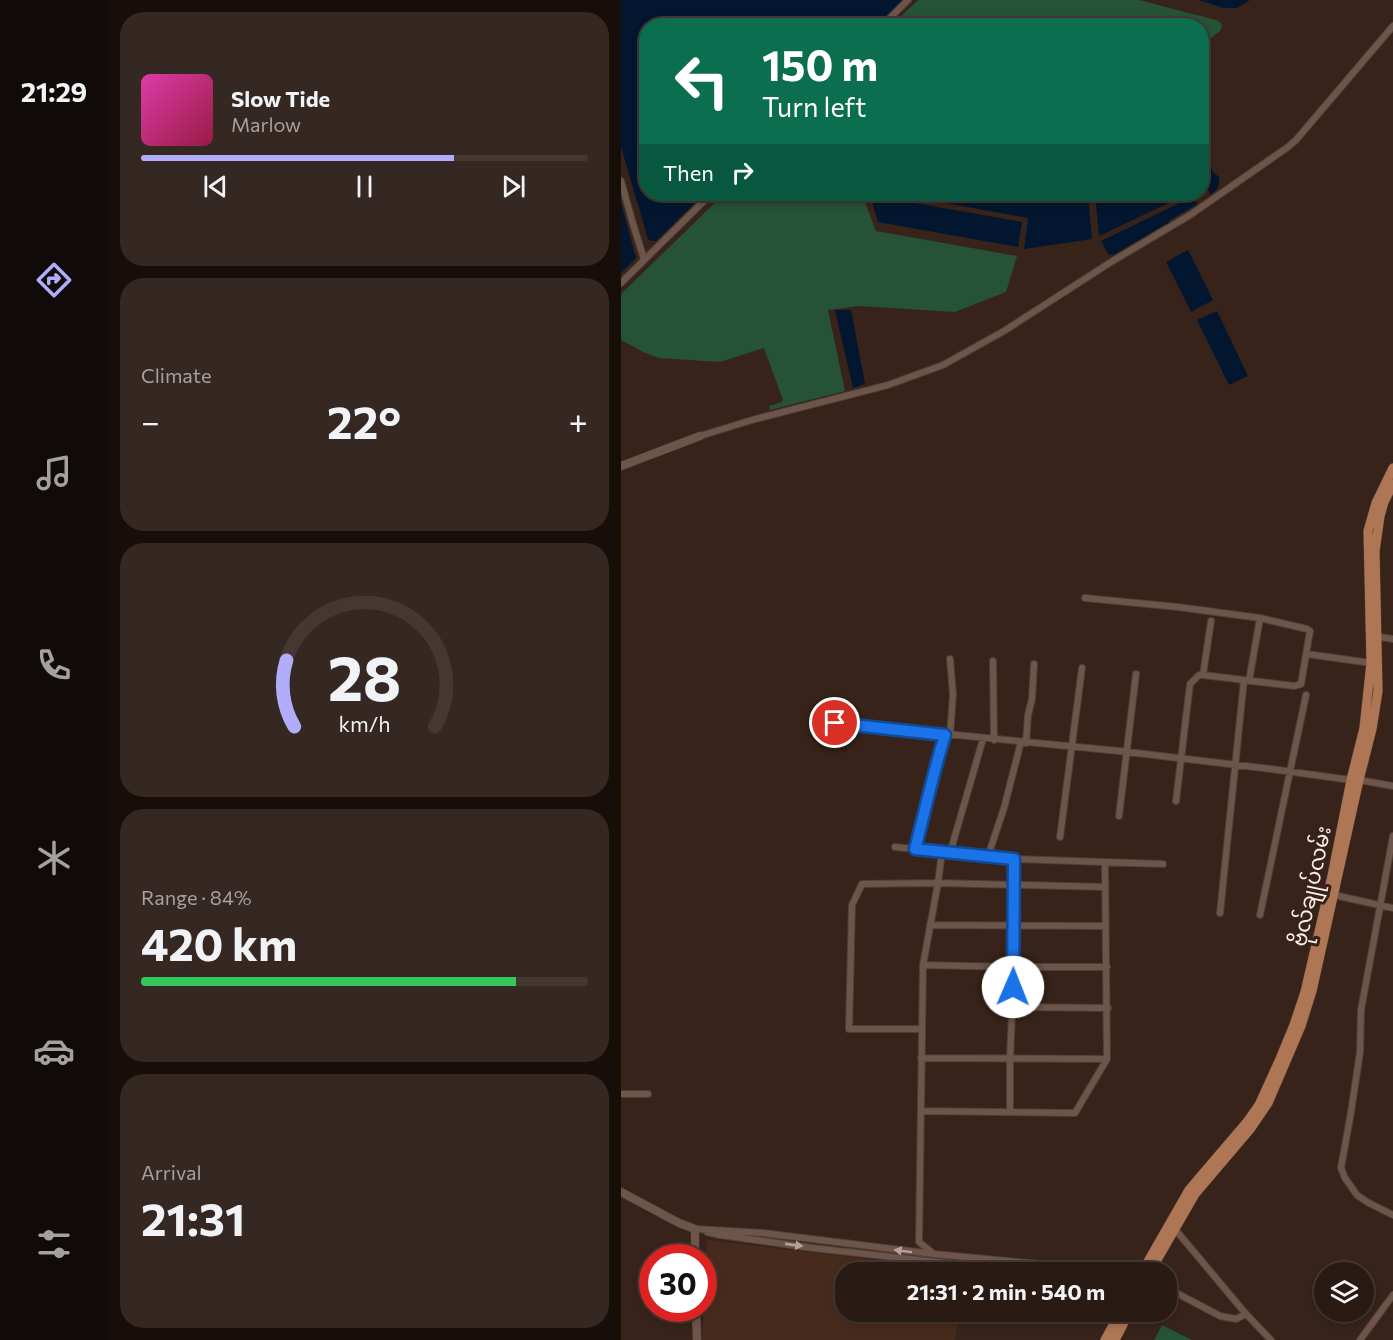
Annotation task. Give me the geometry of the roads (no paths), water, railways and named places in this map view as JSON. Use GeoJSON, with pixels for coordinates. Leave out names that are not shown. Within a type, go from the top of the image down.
{"type":"FeatureCollection","features":[{"type":"Feature","properties":{"kind":"main road","name":"ဗိုလ်ချုပ်လမ်း"},"geometry":{"type":"LineString","coordinates":[[1148,1262],[1189,1190],[1255,1111],[1294,1025],[1305,992],[1355,780],[1372,729],[1378,692],[1368,531],[1376,503],[1393,468]]}},
{"type":"Feature","properties":{"kind":"main road","name":"ဗိုလ်ချုပ်လမ်း"},"geometry":{"type":"LineString","coordinates":[[1155,1262],[1195,1194],[1251,1128],[1267,1103],[1301,1026],[1312,991],[1334,895],[1364,728],[1374,636],[1375,542],[1384,502],[1393,484]]}},
{"type":"Feature","properties":{"kind":"main road"},"geometry":{"type":"LineString","coordinates":[[1105,1340],[1115,1322]]}},
{"type":"Feature","properties":{"kind":"main road"},"geometry":{"type":"LineString","coordinates":[[1115,1340],[1124,1322]]}},
{"type":"Feature","properties":{"kind":"street"},"geometry":{"type":"LineString","coordinates":[[890,18],[908,0]]}},
{"type":"Feature","properties":{"kind":"street"},"geometry":{"type":"LineString","coordinates":[[621,466],[701,436],[752,420],[888,385],[943,365],[1004,331],[1111,262],[1190,215],[1288,147],[1393,26]]}},
{"type":"Feature","properties":{"kind":"street"},"geometry":{"type":"LineString","coordinates":[[621,181],[644,259]]}},
{"type":"Feature","properties":{"kind":"street"},"geometry":{"type":"LineString","coordinates":[[621,284],[704,201]]}},
{"type":"Feature","properties":{"kind":"street"},"geometry":{"type":"LineString","coordinates":[[1085,598],[1260,618],[1310,631],[1301,684],[1294,686],[1203,675],[1199,675],[1190,684],[1176,801]]}},
{"type":"Feature","properties":{"kind":"street"},"geometry":{"type":"LineString","coordinates":[[1220,913],[1235,765],[1247,681],[1260,618]]}},
{"type":"Feature","properties":{"kind":"street"},"geometry":{"type":"LineString","coordinates":[[1203,675],[1212,621]]}},
{"type":"Feature","properties":{"kind":"street"},"geometry":{"type":"LineString","coordinates":[[1374,636],[1393,639]]}},
{"type":"Feature","properties":{"kind":"street"},"geometry":{"type":"LineString","coordinates":[[1307,654],[1371,663]]}},
{"type":"Feature","properties":{"kind":"street"},"geometry":{"type":"LineString","coordinates":[[915,849],[934,771],[947,735],[953,694],[950,659]]}},
{"type":"Feature","properties":{"kind":"street"},"geometry":{"type":"LineString","coordinates":[[993,661],[994,740]]}},
{"type":"Feature","properties":{"kind":"street"},"geometry":{"type":"LineString","coordinates":[[988,856],[1023,742],[1032,699],[1033,664]]}},
{"type":"Feature","properties":{"kind":"street"},"geometry":{"type":"LineString","coordinates":[[1060,837],[1082,668]]}},
{"type":"Feature","properties":{"kind":"street"},"geometry":{"type":"LineString","coordinates":[[1119,816],[1136,674]]}},
{"type":"Feature","properties":{"kind":"street"},"geometry":{"type":"LineString","coordinates":[[1260,915],[1306,695]]}},
{"type":"Feature","properties":{"kind":"street"},"geometry":{"type":"LineString","coordinates":[[813,721],[1128,752],[1393,786]]}},
{"type":"Feature","properties":{"kind":"street"},"geometry":{"type":"LineString","coordinates":[[949,853],[983,739]]}},
{"type":"Feature","properties":{"kind":"street"},"geometry":{"type":"LineString","coordinates":[[1393,836],[1361,1010],[1360,1052],[1341,1168],[1357,1195],[1393,1215]]}},
{"type":"Feature","properties":{"kind":"street"},"geometry":{"type":"LineString","coordinates":[[895,847],[1014,859],[1163,864]]}},
{"type":"Feature","properties":{"kind":"street"},"geometry":{"type":"LineString","coordinates":[[934,1254],[919,1242],[921,1029],[923,965],[942,852]]}},
{"type":"Feature","properties":{"kind":"street"},"geometry":{"type":"LineString","coordinates":[[1010,1112],[1014,859]]}},
{"type":"Feature","properties":{"kind":"street"},"geometry":{"type":"LineString","coordinates":[[921,1111],[1075,1113],[1107,1059],[1105,863]]}},
{"type":"Feature","properties":{"kind":"street"},"geometry":{"type":"LineString","coordinates":[[921,1029],[849,1029],[852,905],[862,884],[938,883],[1105,887]]}},
{"type":"Feature","properties":{"kind":"street"},"geometry":{"type":"LineString","coordinates":[[1334,895],[1393,908]]}},
{"type":"Feature","properties":{"kind":"street"},"geometry":{"type":"LineString","coordinates":[[930,925],[1106,926]]}},
{"type":"Feature","properties":{"kind":"street"},"geometry":{"type":"LineString","coordinates":[[923,965],[1107,967]]}},
{"type":"Feature","properties":{"kind":"street"},"geometry":{"type":"LineString","coordinates":[[1013,1007],[1108,1008]]}},
{"type":"Feature","properties":{"kind":"street"},"geometry":{"type":"LineString","coordinates":[[921,1058],[1107,1059]]}},
{"type":"Feature","properties":{"kind":"street"},"geometry":{"type":"LineString","coordinates":[[621,1094],[648,1094]]}},
{"type":"Feature","properties":{"kind":"street"},"geometry":{"type":"LineString","coordinates":[[621,1192],[679,1223],[720,1235],[939,1262]]}},
{"type":"Feature","properties":{"kind":"street"},"geometry":{"type":"LineString","coordinates":[[1174,1228],[1246,1314],[1271,1340]]}},
{"type":"Feature","properties":{"kind":"street"},"geometry":{"type":"LineString","coordinates":[[695,1229],[763,1233],[1012,1262]]}},
{"type":"Feature","properties":{"kind":"street"},"geometry":{"type":"LineString","coordinates":[[695,1229],[695,1244]]}},
{"type":"Feature","properties":{"kind":"street"},"geometry":{"type":"LineString","coordinates":[[762,1241],[763,1233]]}},
{"type":"Feature","properties":{"kind":"street"},"geometry":{"type":"LineString","coordinates":[[1177,1293],[1220,1316],[1236,1319],[1246,1314]]}},
{"type":"Feature","properties":{"kind":"street"},"geometry":{"type":"LineString","coordinates":[[1360,1340],[1393,1294]]}},
{"type":"Feature","properties":{"kind":"street"},"geometry":{"type":"LineString","coordinates":[[696,1322],[697,1340]]}},
{"type":"Feature","properties":{"kind":"water"},"geometry":{"type":"Polygon","coordinates":[[[621,0],[903,0],[885,18],[639,18],[639,201],[697,201],[656,241],[648,239],[621,147],[621,0]]]}},
{"type":"Feature","properties":{"kind":"water"},"geometry":{"type":"Polygon","coordinates":[[[1198,0],[1250,0],[1237,8],[1224,8],[1198,0]]]}},
{"type":"Feature","properties":{"kind":"water"},"geometry":{"type":"Polygon","coordinates":[[[1209,161],[1213,172],[1219,177],[1218,188],[1210,195],[1209,161]]]}},
{"type":"Feature","properties":{"kind":"water"},"geometry":{"type":"Polygon","coordinates":[[[872,201],[904,201],[1022,222],[1018,247],[878,222],[872,201]]]}},
{"type":"Feature","properties":{"kind":"water"},"geometry":{"type":"Polygon","coordinates":[[[935,201],[1089,201],[1092,239],[1024,249],[1028,218],[935,201]]]}},
{"type":"Feature","properties":{"kind":"water"},"geometry":{"type":"Polygon","coordinates":[[[1096,201],[1173,201],[1099,236],[1096,201]]]}},
{"type":"Feature","properties":{"kind":"water"},"geometry":{"type":"Polygon","coordinates":[[[1184,201],[1196,201],[1197,204],[1169,221],[1169,225],[1166,224],[1115,254],[1109,255],[1101,241],[1184,201]]]}},
{"type":"Feature","properties":{"kind":"water"},"geometry":{"type":"Polygon","coordinates":[[[621,203],[636,258],[621,273],[621,203]]]}},
{"type":"Feature","properties":{"kind":"water"},"geometry":{"type":"Polygon","coordinates":[[[1188,250],[1213,300],[1191,312],[1166,262],[1188,250]]]}},
{"type":"Feature","properties":{"kind":"water"},"geometry":{"type":"Polygon","coordinates":[[[835,310],[851,310],[865,384],[853,388],[835,310]]]}},
{"type":"Feature","properties":{"kind":"water"},"geometry":{"type":"Polygon","coordinates":[[[1217,311],[1248,376],[1229,385],[1197,320],[1217,311]]]}}]}
